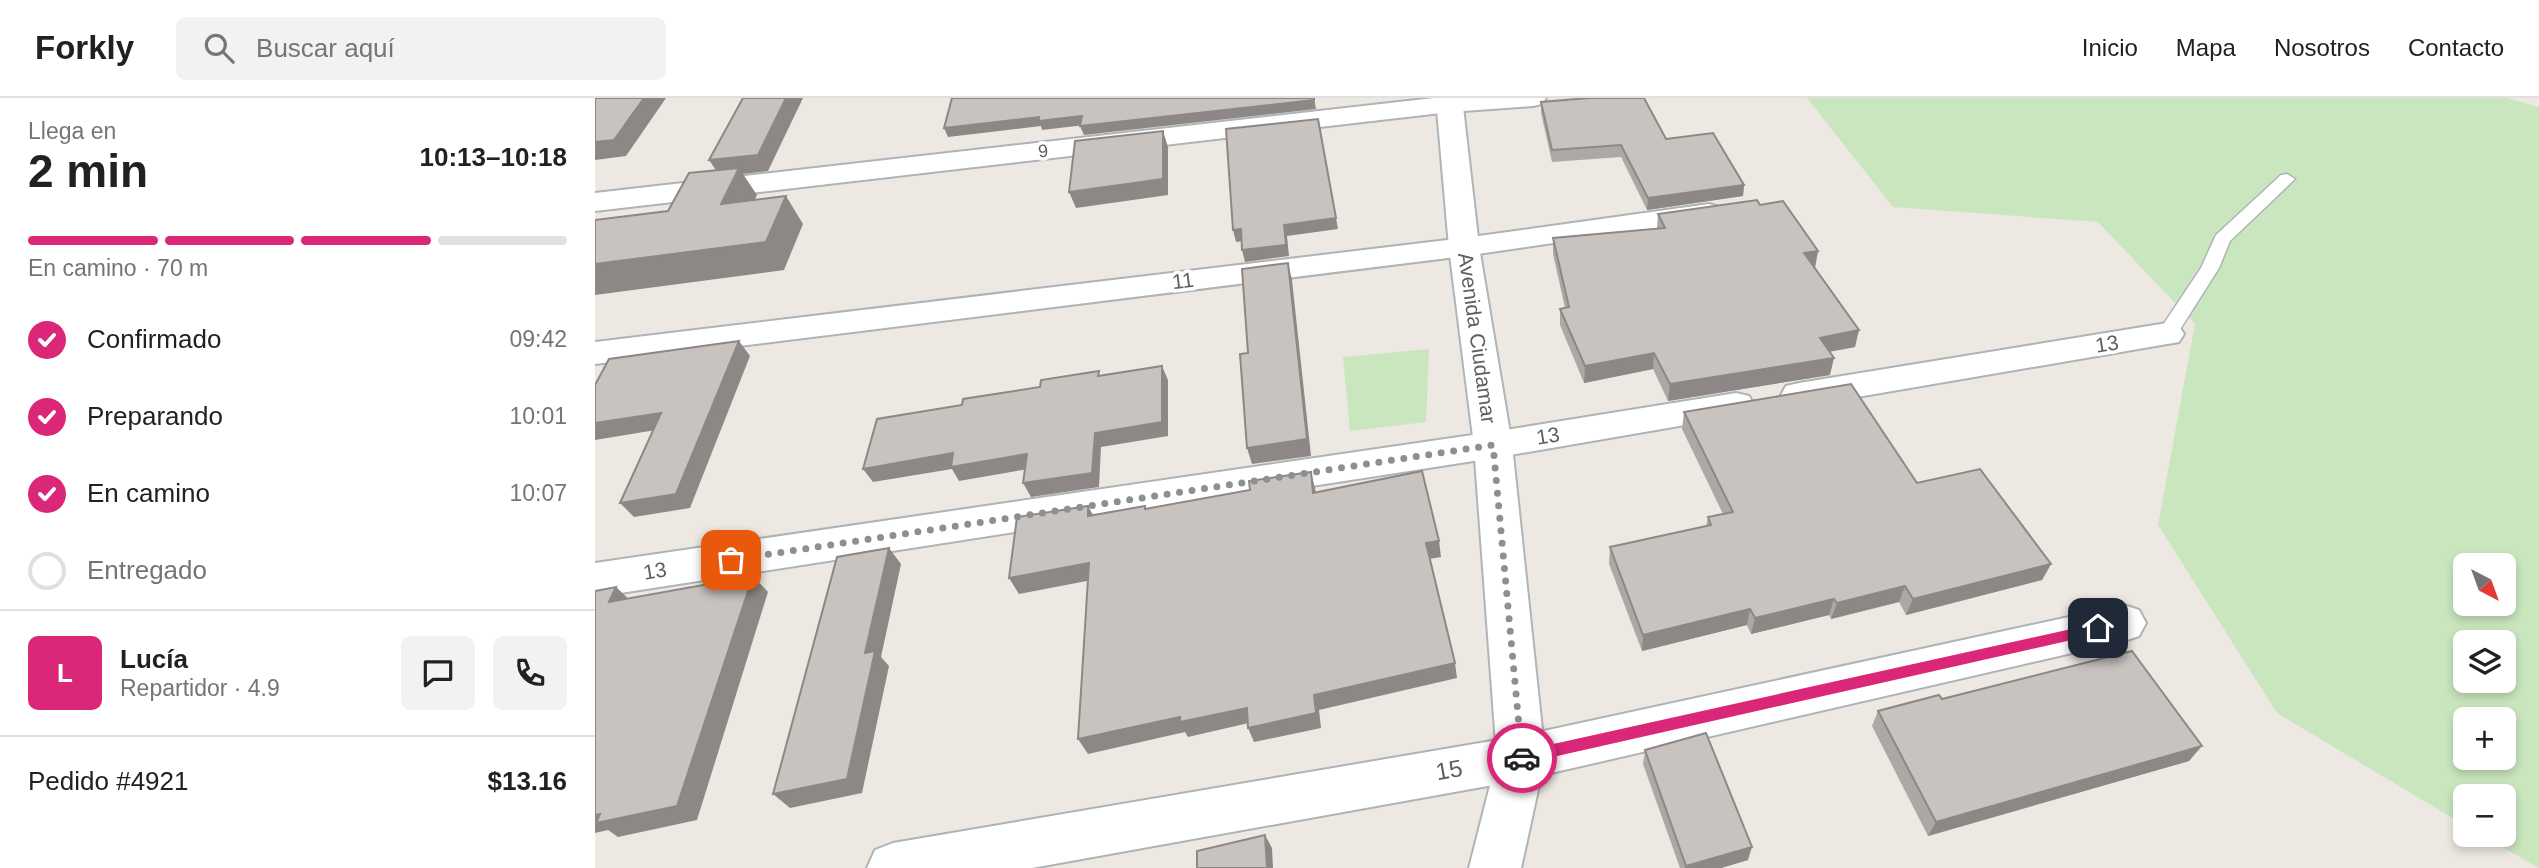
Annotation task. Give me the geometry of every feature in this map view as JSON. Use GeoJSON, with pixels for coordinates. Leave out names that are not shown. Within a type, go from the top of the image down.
{"type":"FeatureCollection","features":[{"type":"Feature","properties":{"kind":"street","name":"9"},"geometry":{"type":"LineString","coordinates":[[595,202],[1450,101],[1533,98]]}},
{"type":"Feature","properties":{"kind":"street","name":"Avenida Ciudamar"},"geometry":{"type":"LineString","coordinates":[[1450,101],[1464,247],[1493,445],[1521,758],[1495,868]]}},
{"type":"Feature","properties":{"kind":"street","name":"11"},"geometry":{"type":"LineString","coordinates":[[595,353],[1464,247],[1730,210]]}},
{"type":"Feature","properties":{"kind":"street","name":"13"},"geometry":{"type":"LineString","coordinates":[[595,580],[1493,445],[2167,334]]}},
{"type":"Feature","properties":{"kind":"street","name":"15"},"geometry":{"type":"LineString","coordinates":[[893,868],[1521,758],[2125,623]]}},
{"type":"Feature","properties":{"kind":"lane"},"geometry":{"type":"LineString","coordinates":[[2167,334],[2210,268],[2222,239],[2287,179]]}},
{"type":"Feature","properties":{"kind":"green space"},"geometry":{"type":"Polygon","coordinates":[[[1807,98],[2507,98],[2539,107],[2539,868],[2502,847],[2516,847],[2516,784],[2453,784],[2453,818],[2277,713],[2158,525],[2195,324],[2098,222],[1893,207],[1807,98]]]}},
{"type":"Feature","properties":{"kind":"green space"},"geometry":{"type":"Polygon","coordinates":[[[1429,349],[1426,422],[1350,431],[1343,357],[1429,349]]]}},
{"type":"Feature","properties":{"kind":"building"},"geometry":{"type":"Polygon","coordinates":[[[595,98],[644,98],[614,140],[595,142],[595,98]]]}},
{"type":"Feature","properties":{"kind":"building"},"geometry":{"type":"Polygon","coordinates":[[[743,98],[786,98],[758,155],[709,160],[743,98]]]}},
{"type":"Feature","properties":{"kind":"building"},"geometry":{"type":"Polygon","coordinates":[[[952,98],[1314,100],[1080,126],[1082,116],[1039,121],[1039,117],[944,128],[952,98]]]}},
{"type":"Feature","properties":{"kind":"building"},"geometry":{"type":"Polygon","coordinates":[[[1589,98],[1644,98],[1666,139],[1713,133],[1744,185],[1648,198],[1621,145],[1552,150],[1541,102],[1589,98]]]}},
{"type":"Feature","properties":{"kind":"building"},"geometry":{"type":"Polygon","coordinates":[[[1318,119],[1336,218],[1284,225],[1286,245],[1242,250],[1241,229],[1233,230],[1226,129],[1318,119]]]}},
{"type":"Feature","properties":{"kind":"building"},"geometry":{"type":"Polygon","coordinates":[[[1163,131],[1163,179],[1069,192],[1075,141],[1163,131]]]}},
{"type":"Feature","properties":{"kind":"building"},"geometry":{"type":"Polygon","coordinates":[[[739,168],[721,204],[786,196],[766,242],[595,264],[595,220],[668,211],[689,173],[739,168]]]}},
{"type":"Feature","properties":{"kind":"building"},"geometry":{"type":"Polygon","coordinates":[[[1757,200],[1760,205],[1783,201],[1818,251],[1804,253],[1859,330],[1820,338],[1834,358],[1670,384],[1654,353],[1585,366],[1560,309],[1569,307],[1553,238],[1665,228],[1658,214],[1757,200]]]}},
{"type":"Feature","properties":{"kind":"building"},"geometry":{"type":"Polygon","coordinates":[[[1288,263],[1307,439],[1247,448],[1240,354],[1248,353],[1242,269],[1288,263]]]}},
{"type":"Feature","properties":{"kind":"building"},"geometry":{"type":"Polygon","coordinates":[[[739,341],[676,494],[620,503],[661,413],[595,423],[595,385],[609,359],[739,341]]]}},
{"type":"Feature","properties":{"kind":"building"},"geometry":{"type":"Polygon","coordinates":[[[1162,366],[1162,422],[1095,433],[1092,473],[1023,483],[1027,454],[951,467],[953,453],[863,469],[877,419],[962,405],[963,399],[1040,387],[1041,380],[1099,371],[1098,376],[1162,366]]]}},
{"type":"Feature","properties":{"kind":"building"},"geometry":{"type":"Polygon","coordinates":[[[1851,384],[1917,483],[1980,469],[2051,564],[1913,599],[1905,586],[1837,603],[1834,599],[1755,618],[1750,609],[1643,635],[1610,547],[1711,525],[1708,517],[1733,512],[1684,412],[1851,384]]]}},
{"type":"Feature","properties":{"kind":"building"},"geometry":{"type":"Polygon","coordinates":[[[1422,471],[1439,541],[1426,543],[1455,663],[1314,695],[1316,713],[1248,728],[1247,708],[1180,722],[1180,717],[1078,739],[1089,563],[1009,578],[1017,517],[1088,506],[1088,516],[1145,506],[1145,509],[1250,490],[1249,481],[1311,472],[1313,493],[1422,471]]]}},
{"type":"Feature","properties":{"kind":"building"},"geometry":{"type":"Polygon","coordinates":[[[889,548],[865,653],[875,651],[847,779],[773,794],[837,557],[889,548]]]}},
{"type":"Feature","properties":{"kind":"building"},"geometry":{"type":"Polygon","coordinates":[[[753,576],[677,806],[596,823],[600,814],[595,815],[595,591],[616,587],[609,602],[753,576]]]}},
{"type":"Feature","properties":{"kind":"building"},"geometry":{"type":"Polygon","coordinates":[[[2132,651],[2202,746],[1936,822],[1878,711],[1939,695],[1942,699],[2132,651]]]}},
{"type":"Feature","properties":{"kind":"building"},"geometry":{"type":"Polygon","coordinates":[[[1706,733],[1752,847],[1686,866],[1645,750],[1706,733]]]}},
{"type":"Feature","properties":{"kind":"building"},"geometry":{"type":"Polygon","coordinates":[[[1265,835],[1267,868],[1197,868],[1197,851],[1265,835]]]}},
{"type":"Feature","properties":{"kind":"way so far"},"geometry":{"type":"LineString","coordinates":[[731,560],[1493,445],[1522,758]]}},
{"type":"Feature","properties":{"kind":"route"},"geometry":{"type":"LineString","coordinates":[[1522,758],[2098,628]]}}]}
